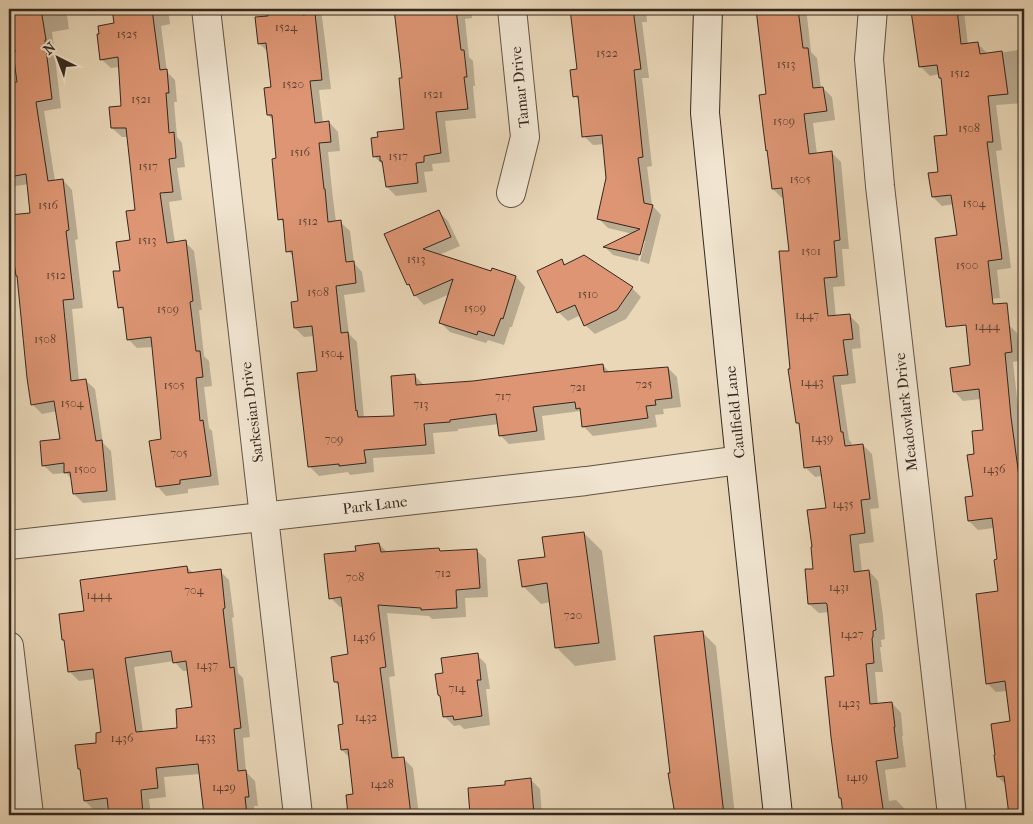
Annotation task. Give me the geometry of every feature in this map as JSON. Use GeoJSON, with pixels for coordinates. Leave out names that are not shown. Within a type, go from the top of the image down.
{"type":"FeatureCollection","features":[{"type":"Feature","properties":{"kind":"street","name":"Sarkesian Drive"},"geometry":{"type":"LineString","coordinates":[[206,9],[298,815]]}},
{"type":"Feature","properties":{"kind":"street","name":"Tamar Drive"},"geometry":{"type":"LineString","coordinates":[[511,193],[525,136],[512,9]]}},
{"type":"Feature","properties":{"kind":"street","name":"Caulfield Lane"},"geometry":{"type":"LineString","coordinates":[[708,9],[705,113],[778,815]]}},
{"type":"Feature","properties":{"kind":"street","name":"Meadowlark Drive"},"geometry":{"type":"LineString","coordinates":[[873,9],[870,59],[880,186],[952,815]]}},
{"type":"Feature","properties":{"kind":"street","name":"Park Lane"},"geometry":{"type":"LineString","coordinates":[[9,545],[586,481],[740,460]]}},
{"type":"Feature","properties":{"kind":"street"},"geometry":{"type":"LineString","coordinates":[[9,646],[29,815]]}},
{"type":"Feature","properties":{"kind":"building"},"geometry":{"type":"Polygon","coordinates":[[[9,9],[41,9],[52,99],[36,102],[48,181],[63,179],[69,230],[66,231],[74,299],[63,300],[71,381],[86,379],[96,441],[102,440],[107,491],[73,494],[70,472],[64,473],[64,463],[42,466],[40,441],[60,439],[54,401],[31,405],[17,276],[9,229],[9,215],[30,213],[26,174],[9,177],[9,83],[17,82],[9,9]]]}},
{"type":"Feature","properties":{"kind":"building"},"geometry":{"type":"Polygon","coordinates":[[[112,9],[152,9],[160,70],[167,69],[169,93],[166,93],[169,133],[174,132],[176,158],[169,159],[173,192],[160,193],[167,243],[186,240],[193,301],[190,302],[196,351],[200,351],[203,377],[196,378],[200,421],[203,420],[211,476],[180,480],[180,484],[156,487],[149,441],[161,439],[151,337],[127,340],[123,307],[118,308],[113,271],[120,271],[116,242],[130,240],[126,211],[135,210],[126,128],[111,128],[109,107],[121,106],[118,57],[100,60],[97,34],[99,34],[98,26],[114,23],[112,9]]]}},
{"type":"Feature","properties":{"kind":"building"},"geometry":{"type":"Polygon","coordinates":[[[267,9],[302,9],[303,15],[315,13],[322,80],[310,81],[315,123],[329,121],[331,142],[319,143],[328,222],[341,220],[346,262],[354,261],[356,283],[336,286],[341,333],[348,332],[358,417],[394,416],[391,376],[415,374],[416,385],[473,381],[603,364],[604,372],[668,367],[672,398],[655,400],[656,405],[646,406],[648,418],[582,427],[580,408],[576,409],[575,402],[533,407],[537,431],[499,436],[496,414],[450,420],[450,422],[424,424],[426,445],[364,450],[366,463],[308,467],[297,373],[317,371],[312,326],[294,328],[291,302],[298,301],[292,251],[286,252],[283,219],[278,220],[272,159],[276,158],[272,115],[267,115],[264,88],[271,87],[266,43],[258,44],[255,17],[268,16],[267,9]]]}},
{"type":"Feature","properties":{"kind":"building"},"geometry":{"type":"Polygon","coordinates":[[[394,9],[456,9],[461,50],[464,50],[467,77],[464,77],[468,109],[436,112],[441,153],[424,156],[424,162],[416,163],[418,183],[386,187],[382,161],[380,161],[380,156],[373,157],[371,138],[378,137],[377,132],[404,129],[399,78],[402,78],[394,9]]]}},
{"type":"Feature","properties":{"kind":"building"},"geometry":{"type":"Polygon","coordinates":[[[570,9],[633,9],[641,69],[634,70],[643,157],[638,158],[644,203],[653,205],[640,255],[603,247],[640,229],[597,219],[606,178],[602,135],[582,137],[578,96],[573,97],[570,70],[577,69],[570,9]]]}},
{"type":"Feature","properties":{"kind":"building"},"geometry":{"type":"Polygon","coordinates":[[[756,9],[798,9],[803,48],[808,48],[813,88],[823,87],[827,111],[804,114],[809,154],[832,151],[840,240],[834,241],[837,277],[824,278],[828,316],[850,314],[853,339],[843,340],[848,375],[833,376],[841,432],[843,432],[845,446],[863,444],[870,499],[861,500],[865,533],[850,535],[854,572],[869,570],[876,630],[873,631],[872,638],[874,663],[866,664],[870,704],[892,702],[898,758],[876,761],[884,815],[843,815],[831,737],[825,677],[834,676],[827,604],[808,604],[805,569],[813,569],[807,510],[826,508],[820,466],[804,468],[799,423],[796,423],[788,369],[790,369],[779,251],[789,251],[782,188],[772,189],[766,151],[759,95],[766,94],[756,9]]]}},
{"type":"Feature","properties":{"kind":"building"},"geometry":{"type":"Polygon","coordinates":[[[920,9],[957,9],[961,44],[978,42],[980,54],[1002,51],[1008,94],[988,96],[993,142],[987,142],[1002,259],[988,261],[993,304],[1007,303],[1012,352],[1005,353],[1011,417],[1024,514],[1024,815],[1009,815],[1004,776],[997,777],[994,755],[991,724],[1010,721],[1005,681],[986,684],[976,594],[998,591],[994,560],[997,559],[992,518],[968,521],[965,497],[973,496],[967,455],[974,454],[972,431],[983,430],[979,389],[953,392],[950,368],[970,365],[966,325],[946,327],[935,238],[957,235],[951,195],[932,197],[928,173],[938,172],[934,136],[947,135],[941,78],[939,78],[937,65],[919,67],[911,11],[920,9]]]}},
{"type":"Feature","properties":{"kind":"building"},"geometry":{"type":"Polygon","coordinates":[[[439,210],[451,237],[423,249],[491,271],[492,268],[516,276],[503,319],[501,318],[494,336],[478,331],[477,335],[439,323],[453,279],[414,296],[409,284],[407,285],[384,234],[439,210]]]}},
{"type":"Feature","properties":{"kind":"building"},"geometry":{"type":"Polygon","coordinates":[[[584,255],[633,287],[617,310],[584,326],[575,305],[557,313],[537,271],[562,259],[564,265],[584,255]]]}},
{"type":"Feature","properties":{"kind":"building"},"geometry":{"type":"Polygon","coordinates":[[[584,532],[599,643],[555,648],[547,583],[522,587],[518,560],[545,557],[542,537],[584,532]]]}},
{"type":"Feature","properties":{"kind":"building"},"geometry":{"type":"Polygon","coordinates":[[[379,543],[381,552],[439,548],[440,551],[477,549],[480,588],[456,590],[457,608],[421,610],[421,608],[378,605],[386,667],[380,668],[392,758],[404,757],[411,815],[348,815],[346,795],[353,794],[348,749],[341,750],[338,725],[343,724],[338,682],[334,682],[331,657],[348,654],[341,597],[329,599],[324,554],[356,551],[355,546],[379,543]]]}},
{"type":"Feature","properties":{"kind":"building"},"geometry":{"type":"Polygon","coordinates":[[[187,566],[188,573],[221,569],[225,608],[223,609],[230,668],[234,667],[241,728],[234,729],[238,771],[246,770],[249,797],[245,797],[247,815],[204,815],[198,764],[156,768],[158,788],[141,790],[143,815],[109,815],[107,798],[84,801],[75,745],[96,743],[96,733],[101,732],[93,669],[68,672],[59,614],[84,611],[80,580],[187,566]],[[171,651],[125,658],[136,732],[177,728],[176,709],[192,707],[186,661],[173,663],[171,651]]]}},
{"type":"Feature","properties":{"kind":"building"},"geometry":{"type":"Polygon","coordinates":[[[703,631],[724,815],[675,815],[668,773],[670,773],[654,636],[703,631]]]}},
{"type":"Feature","properties":{"kind":"building"},"geometry":{"type":"Polygon","coordinates":[[[478,653],[481,680],[477,680],[482,716],[454,720],[453,716],[443,717],[435,674],[443,673],[441,658],[478,653]]]}},
{"type":"Feature","properties":{"kind":"building"},"geometry":{"type":"Polygon","coordinates":[[[531,778],[534,815],[470,815],[468,788],[505,785],[505,781],[531,778]]]}}]}
